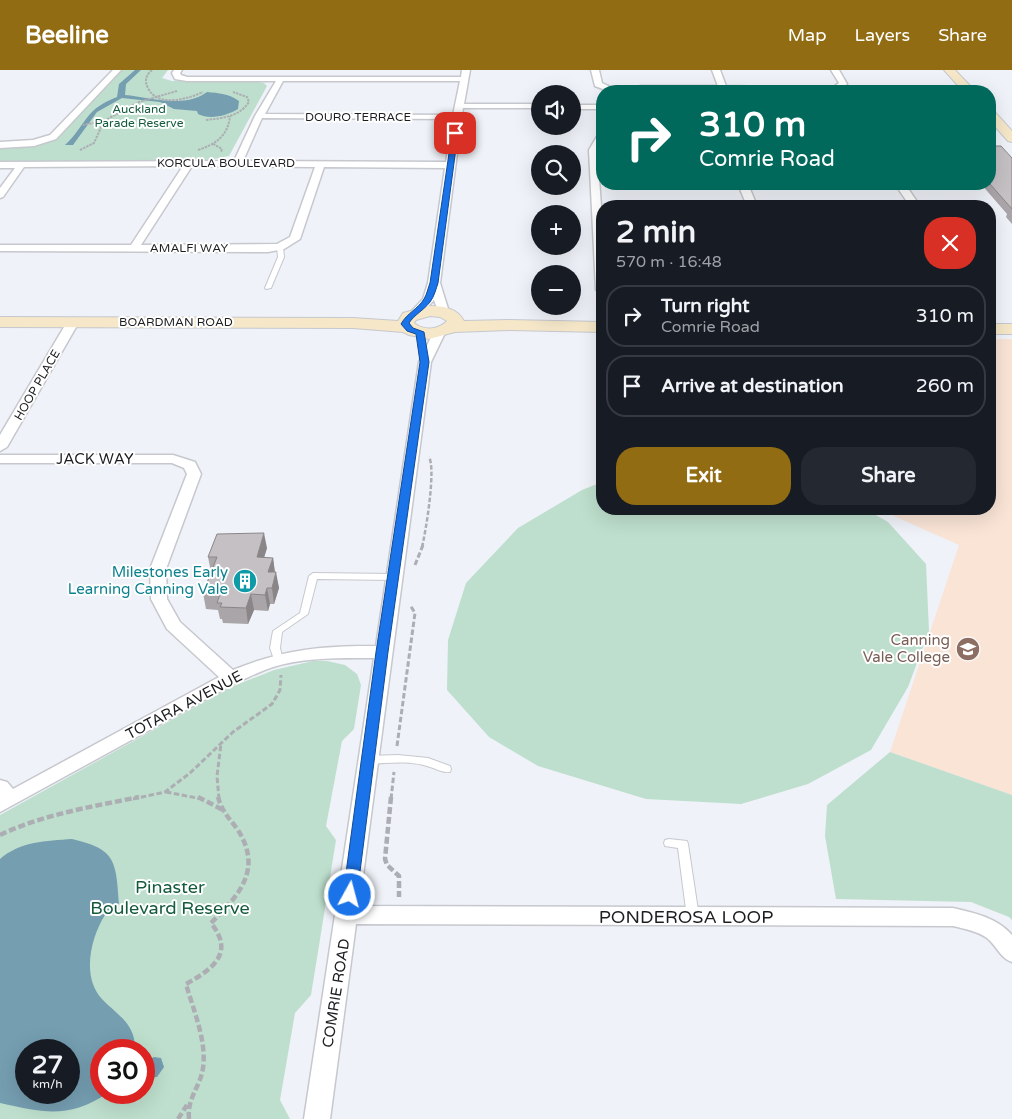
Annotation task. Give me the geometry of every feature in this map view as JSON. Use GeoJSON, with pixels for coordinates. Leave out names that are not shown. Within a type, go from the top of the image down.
{"type":"FeatureCollection","features":[{"type":"Feature","properties":{"kind":"street"},"geometry":{"type":"LineString","coordinates":[[0,145],[34,143],[53,137],[118,70]]}},
{"type":"Feature","properties":{"kind":"street"},"geometry":{"type":"LineString","coordinates":[[178,70],[176,73],[178,77],[187,78],[466,75],[457,117],[434,283],[428,300],[413,322]]}},
{"type":"Feature","properties":{"kind":"street"},"geometry":{"type":"LineString","coordinates":[[595,70],[598,84],[600,85]]}},
{"type":"Feature","properties":{"kind":"street"},"geometry":{"type":"LineString","coordinates":[[716,70],[722,85]]}},
{"type":"Feature","properties":{"kind":"street"},"geometry":{"type":"LineString","coordinates":[[835,70],[842,85]]}},
{"type":"Feature","properties":{"kind":"street"},"geometry":{"type":"LineString","coordinates":[[949,70],[963,85]]}},
{"type":"Feature","properties":{"kind":"street"},"geometry":{"type":"LineString","coordinates":[[237,163],[259,116],[281,78]]}},
{"type":"Feature","properties":{"kind":"street"},"geometry":{"type":"LineString","coordinates":[[460,106],[531,106]]}},
{"type":"Feature","properties":{"kind":"street"},"geometry":{"type":"LineString","coordinates":[[581,108],[596,109]]}},
{"type":"Feature","properties":{"kind":"street","name":"DOURO TERRACE"},"geometry":{"type":"LineString","coordinates":[[259,116],[457,117]]}},
{"type":"Feature","properties":{"kind":"street"},"geometry":{"type":"LineString","coordinates":[[996,121],[1012,138]]}},
{"type":"Feature","properties":{"kind":"street"},"geometry":{"type":"LineString","coordinates":[[596,145],[593,150],[596,200]]}},
{"type":"Feature","properties":{"kind":"street"},"geometry":{"type":"LineString","coordinates":[[134,248],[189,163]]}},
{"type":"Feature","properties":{"kind":"street"},"geometry":{"type":"LineString","coordinates":[[280,247],[295,239],[321,163]]}},
{"type":"Feature","properties":{"kind":"street","name":"KORCULA BOULEVARD"},"geometry":{"type":"LineString","coordinates":[[0,165],[321,163],[451,165]]}},
{"type":"Feature","properties":{"kind":"street"},"geometry":{"type":"LineString","coordinates":[[0,195],[22,164]]}},
{"type":"Feature","properties":{"kind":"street","name":"AMALFI WAY"},"geometry":{"type":"LineString","coordinates":[[0,248],[268,249],[280,247]]}},
{"type":"Feature","properties":{"kind":"street"},"geometry":{"type":"LineString","coordinates":[[434,283],[447,322]]}},
{"type":"Feature","properties":{"kind":"street","name":"BOARDMAN ROAD"},"geometry":{"type":"LineString","coordinates":[[0,322],[447,322],[596,327]]}},
{"type":"Feature","properties":{"kind":"street","name":"HOOP PLACE"},"geometry":{"type":"LineString","coordinates":[[0,447],[74,322]]}},
{"type":"Feature","properties":{"kind":"street","name":"COMRIE ROAD"},"geometry":{"type":"LineString","coordinates":[[413,322],[425,362]]}},
{"type":"Feature","properties":{"kind":"street","name":"COMRIE ROAD"},"geometry":{"type":"LineString","coordinates":[[316,1119],[347,915],[382,652],[425,362],[447,322]]}},
{"type":"Feature","properties":{"kind":"street","name":"JACK WAY"},"geometry":{"type":"LineString","coordinates":[[0,459],[173,459],[190,465],[194,474],[158,570],[159,599],[173,625],[231,678]]}},
{"type":"Feature","properties":{"kind":"street","name":"TOTARA AVENUE"},"geometry":{"type":"LineString","coordinates":[[3,797],[231,678],[266,663],[280,664],[305,655],[382,652]]}},
{"type":"Feature","properties":{"kind":"street","name":"PONDEROSA LOOP"},"geometry":{"type":"LineString","coordinates":[[347,915],[954,917],[983,924],[996,931],[1005,940],[1012,952]]}},
{"type":"Feature","properties":{"kind":"lane"},"geometry":{"type":"LineString","coordinates":[[268,288],[281,257],[280,247]]}},
{"type":"Feature","properties":{"kind":"lane"},"geometry":{"type":"LineString","coordinates":[[280,664],[275,648],[278,631],[304,614],[313,576],[393,576]]}},
{"type":"Feature","properties":{"kind":"lane"},"geometry":{"type":"LineString","coordinates":[[368,760],[416,759],[434,762],[446,769]]}},
{"type":"Feature","properties":{"kind":"lane"},"geometry":{"type":"LineString","coordinates":[[669,843],[683,844],[693,917]]}},
{"type":"Feature","properties":{"kind":"path"},"geometry":{"type":"LineString","coordinates":[[152,70],[146,78],[146,84],[149,92],[155,97],[183,98],[198,95],[205,90],[195,90]]}},
{"type":"Feature","properties":{"kind":"path"},"geometry":{"type":"LineString","coordinates":[[61,129],[104,121],[114,114],[155,97],[182,90]]}},
{"type":"Feature","properties":{"kind":"path"},"geometry":{"type":"LineString","coordinates":[[206,120],[230,116],[246,108],[248,102],[246,97],[225,91]]}},
{"type":"Feature","properties":{"kind":"path"},"geometry":{"type":"LineString","coordinates":[[215,144],[228,131],[230,116]]}},
{"type":"Feature","properties":{"kind":"path"},"geometry":{"type":"LineString","coordinates":[[75,152],[94,143],[104,121]]}},
{"type":"Feature","properties":{"kind":"path"},"geometry":{"type":"LineString","coordinates":[[165,792],[177,784],[233,732],[272,704],[280,690],[280,664]]}},
{"type":"Feature","properties":{"kind":"path"},"geometry":{"type":"LineString","coordinates":[[221,744],[216,770],[222,810]]}},
{"type":"Feature","properties":{"kind":"path"},"geometry":{"type":"LineString","coordinates":[[394,769],[385,859],[399,876],[399,900]]}},
{"type":"Feature","properties":{"kind":"path"},"geometry":{"type":"LineString","coordinates":[[0,836],[23,824],[49,816],[165,792],[193,794],[208,800],[222,810],[240,833],[249,854],[250,866],[245,884],[235,899],[211,923],[222,940],[219,960],[204,975],[186,984],[202,1042],[203,1067],[195,1092],[178,1119]]}},
{"type":"Feature","properties":{"kind":"path"},"geometry":{"type":"LineString","coordinates":[[188,1105],[189,1119]]}},
{"type":"Feature","properties":{"kind":"shaded area","name":"Canning Vale College"},"geometry":{"type":"Polygon","coordinates":[[[996,339],[1012,339],[1012,795],[890,752],[959,545],[892,515],[996,515],[996,339]]]}},
{"type":"Feature","properties":{"kind":"green space","name":"Auckland Parade Reserve"},"geometry":{"type":"Polygon","coordinates":[[[122,70],[168,70],[162,78],[172,81],[255,81],[264,83],[267,86],[229,156],[209,160],[0,162],[0,148],[31,146],[57,139],[122,70]]]}},
{"type":"Feature","properties":{"kind":"green space"},"geometry":{"type":"Polygon","coordinates":[[[596,484],[596,515],[876,515],[888,522],[926,564],[929,631],[908,687],[871,750],[808,784],[741,804],[646,799],[538,766],[489,737],[447,690],[448,640],[466,583],[518,528],[582,490],[596,484]]]}},
{"type":"Feature","properties":{"kind":"green space","name":"Pinaster Boulevard Reserve"},"geometry":{"type":"Polygon","coordinates":[[[313,661],[327,661],[345,665],[357,674],[361,685],[354,729],[342,741],[326,826],[336,840],[311,995],[295,1013],[280,1100],[290,1119],[0,1119],[0,815],[231,687],[274,670],[313,661]]]}},
{"type":"Feature","properties":{"kind":"green space"},"geometry":{"type":"Polygon","coordinates":[[[890,752],[1012,795],[1012,920],[1009,917],[971,902],[836,899],[825,836],[827,805],[890,752]]]}},
{"type":"Feature","properties":{"kind":"water"},"geometry":{"type":"Polygon","coordinates":[[[135,70],[141,70],[126,84],[125,95],[178,101],[198,97],[207,92],[228,95],[239,101],[238,109],[228,114],[208,117],[198,114],[197,111],[174,109],[160,102],[122,98],[97,112],[73,145],[65,145],[93,111],[102,104],[117,97],[119,84],[135,70]]]}},
{"type":"Feature","properties":{"kind":"water"},"geometry":{"type":"Polygon","coordinates":[[[72,839],[97,847],[111,859],[117,877],[119,903],[109,914],[105,915],[100,924],[92,945],[90,969],[96,990],[102,999],[129,1026],[134,1039],[90,1039],[90,1103],[81,1107],[56,1112],[0,1103],[0,859],[25,845],[43,841],[72,839]]]}},
{"type":"Feature","properties":{"kind":"water"},"geometry":{"type":"Polygon","coordinates":[[[155,1057],[161,1058],[164,1067],[155,1077],[155,1057]]]}},
{"type":"Feature","properties":{"kind":"building"},"geometry":{"type":"Polygon","coordinates":[[[996,146],[1001,146],[1012,158],[1012,209],[995,190],[996,146]]]}},
{"type":"Feature","properties":{"kind":"building","name":"Milestones Early Learning Canning Vale"},"geometry":{"type":"Polygon","coordinates":[[[264,533],[257,557],[273,558],[268,572],[276,572],[272,588],[267,588],[265,595],[251,594],[246,608],[220,607],[222,603],[217,603],[220,594],[203,593],[217,557],[208,557],[217,534],[264,533]]]}},
{"type":"Feature","properties":{"kind":"place","name":"Milestones Early Learning Canning Vale"},"geometry":{"type":"Point","coordinates":[245,581]}},
{"type":"Feature","properties":{"kind":"place","name":"Canning Vale College"},"geometry":{"type":"Point","coordinates":[968,649]}},
{"type":"Feature","properties":{"kind":"route"},"geometry":{"type":"LineString","coordinates":[[350,895],[382,652],[425,362],[420,332],[410,329],[405,324],[409,316],[415,314],[428,300],[434,283],[455,133]]}}]}
